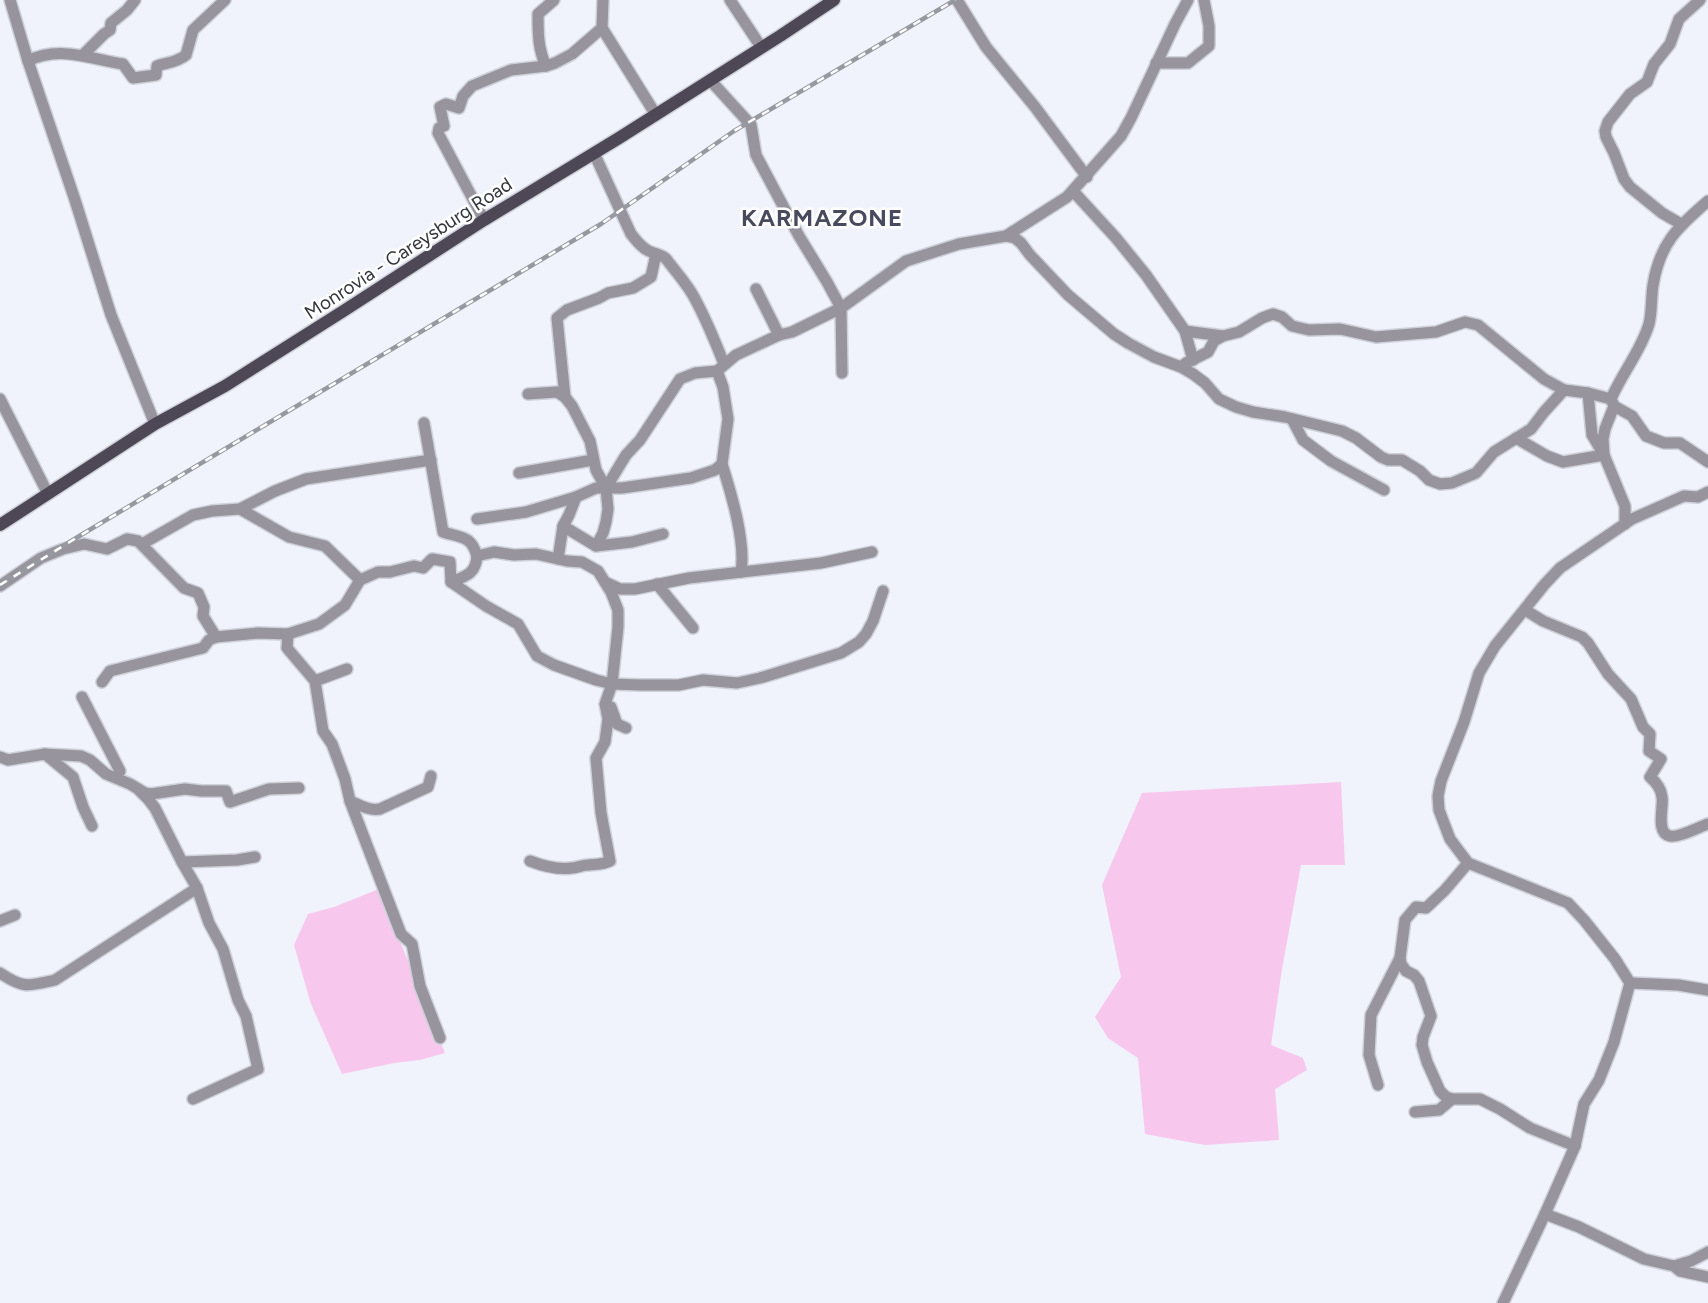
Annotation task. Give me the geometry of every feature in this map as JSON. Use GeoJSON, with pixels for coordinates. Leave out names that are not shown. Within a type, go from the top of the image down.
{"type":"FeatureCollection","features":[{"type":"Feature","properties":{"kind":"main road","name":"Monrovia - Careysburg Road"},"geometry":{"type":"LineString","coordinates":[[0,525],[155,424],[225,386],[484,220],[656,115],[834,0]]}},
{"type":"Feature","properties":{"kind":"street"},"geometry":{"type":"LineString","coordinates":[[10,0],[28,61],[112,314],[155,424]]}},
{"type":"Feature","properties":{"kind":"street"},"geometry":{"type":"LineString","coordinates":[[83,55],[110,30],[111,23],[127,10],[135,0]]}},
{"type":"Feature","properties":{"kind":"street"},"geometry":{"type":"LineString","coordinates":[[28,61],[50,53],[83,55],[123,64],[133,78],[156,75],[157,66],[172,64],[186,55],[193,30],[224,0]]}},
{"type":"Feature","properties":{"kind":"street"},"geometry":{"type":"LineString","coordinates":[[546,66],[540,54],[538,14],[554,0]]}},
{"type":"Feature","properties":{"kind":"street"},"geometry":{"type":"LineString","coordinates":[[603,0],[602,28],[656,115]]}},
{"type":"Feature","properties":{"kind":"street"},"geometry":{"type":"LineString","coordinates":[[730,0],[761,47]]}},
{"type":"Feature","properties":{"kind":"street"},"geometry":{"type":"LineString","coordinates":[[957,0],[986,47],[1035,107],[1087,177]]}},
{"type":"Feature","properties":{"kind":"street"},"geometry":{"type":"LineString","coordinates":[[606,488],[626,455],[640,440],[680,379],[720,367],[736,355],[779,335],[792,332],[841,308],[906,261],[959,244],[1006,236],[1055,206],[1087,177],[1121,136],[1131,118],[1156,63],[1187,1],[1195,2],[1202,0],[1209,26],[1209,46],[1188,63],[1156,63]]}},
{"type":"Feature","properties":{"kind":"street"},"geometry":{"type":"LineString","coordinates":[[1681,224],[1662,213],[1630,187],[1624,179],[1606,138],[1605,131],[1608,122],[1630,94],[1647,82],[1654,64],[1670,44],[1679,19],[1700,0]]}},
{"type":"Feature","properties":{"kind":"street"},"geometry":{"type":"LineString","coordinates":[[484,220],[438,133],[439,128],[444,126],[440,107],[446,104],[459,108],[466,91],[472,86],[501,73],[546,66],[572,54],[602,28]]}},
{"type":"Feature","properties":{"kind":"street"},"geometry":{"type":"LineString","coordinates":[[710,80],[751,125],[756,155],[798,236],[841,308],[842,373]]}},
{"type":"Feature","properties":{"kind":"street"},"geometry":{"type":"LineString","coordinates":[[594,153],[631,234],[647,250],[666,258],[693,296],[720,367],[728,420],[722,464],[731,490],[738,525],[743,563],[741,572]]}},
{"type":"Feature","properties":{"kind":"street"},"geometry":{"type":"LineString","coordinates":[[1073,191],[1146,275],[1185,331],[1193,360]]}},
{"type":"Feature","properties":{"kind":"street"},"geometry":{"type":"LineString","coordinates":[[1604,455],[1603,439],[1605,429],[1619,381],[1640,348],[1650,322],[1653,286],[1658,262],[1665,244],[1681,224],[1707,203]]}},
{"type":"Feature","properties":{"kind":"street"},"geometry":{"type":"LineString","coordinates":[[1006,236],[1015,238],[1021,243],[1068,295],[1114,334],[1154,357],[1181,367],[1205,383],[1219,399],[1236,407],[1342,431],[1356,438],[1381,457],[1388,460],[1402,460],[1420,470],[1429,480],[1440,484],[1452,483],[1476,473],[1494,452],[1531,429],[1564,390]]}},
{"type":"Feature","properties":{"kind":"street"},"geometry":{"type":"LineString","coordinates":[[564,397],[557,318],[567,310],[608,293],[633,288],[651,277],[656,254]]}},
{"type":"Feature","properties":{"kind":"street"},"geometry":{"type":"LineString","coordinates":[[756,289],[779,335]]}},
{"type":"Feature","properties":{"kind":"street"},"geometry":{"type":"LineString","coordinates":[[1181,367],[1208,352],[1214,341],[1223,336],[1239,332],[1262,318],[1273,314],[1282,317],[1292,326],[1308,330],[1340,329],[1376,337],[1436,332],[1465,322],[1478,325],[1544,379],[1564,390],[1588,393],[1613,403],[1632,416],[1646,436],[1664,443],[1680,442],[1708,462]]}},
{"type":"Feature","properties":{"kind":"street"},"geometry":{"type":"LineString","coordinates":[[1185,331],[1223,336]]}},
{"type":"Feature","properties":{"kind":"street"},"geometry":{"type":"LineString","coordinates":[[528,394],[557,392],[564,397],[572,406],[590,441],[593,460],[606,488],[608,509],[603,533],[596,546]]}},
{"type":"Feature","properties":{"kind":"street"},"geometry":{"type":"LineString","coordinates":[[1588,393],[1592,436],[1604,455],[1625,506],[1624,524]]}},
{"type":"Feature","properties":{"kind":"street"},"geometry":{"type":"LineString","coordinates":[[0,399],[48,494]]}},
{"type":"Feature","properties":{"kind":"street"},"geometry":{"type":"LineString","coordinates":[[1292,419],[1303,440],[1331,461],[1384,490]]}},
{"type":"Feature","properties":{"kind":"street"},"geometry":{"type":"LineString","coordinates":[[424,423],[443,532],[468,540],[474,545],[478,556],[476,567],[473,570],[451,582]]}},
{"type":"Feature","properties":{"kind":"street"},"geometry":{"type":"LineString","coordinates":[[1516,438],[1547,456],[1564,462],[1604,455]]}},
{"type":"Feature","properties":{"kind":"street"},"geometry":{"type":"LineString","coordinates":[[142,544],[193,515],[212,511],[240,509],[275,491],[306,479],[431,460]]}},
{"type":"Feature","properties":{"kind":"street"},"geometry":{"type":"LineString","coordinates":[[519,473],[593,460]]}},
{"type":"Feature","properties":{"kind":"street"},"geometry":{"type":"LineString","coordinates":[[477,519],[526,512],[576,497],[596,488],[622,488],[691,478],[715,470],[722,464]]}},
{"type":"Feature","properties":{"kind":"street"},"geometry":{"type":"LineString","coordinates":[[1503,1303],[1575,1146],[1584,1104],[1599,1080],[1614,1042],[1630,983],[1615,959],[1568,903],[1468,863],[1450,839],[1440,810],[1438,796],[1441,781],[1464,722],[1479,673],[1495,646],[1544,585],[1560,568],[1624,524],[1684,496],[1698,497],[1708,492]]}},
{"type":"Feature","properties":{"kind":"street"},"geometry":{"type":"LineString","coordinates":[[558,559],[563,526],[570,515],[576,497]]}},
{"type":"Feature","properties":{"kind":"street"},"geometry":{"type":"LineString","coordinates":[[240,509],[289,537],[325,546],[360,580]]}},
{"type":"Feature","properties":{"kind":"street"},"geometry":{"type":"LineString","coordinates":[[563,526],[596,546],[632,542],[663,534]]}},
{"type":"Feature","properties":{"kind":"street"},"geometry":{"type":"LineString","coordinates":[[0,586],[42,558],[68,548],[84,544],[107,549],[127,539],[138,541],[184,588],[198,593],[204,607],[203,616],[216,638]]}},
{"type":"Feature","properties":{"kind":"street"},"geometry":{"type":"LineString","coordinates":[[478,556],[494,552],[514,555],[536,554],[582,562],[598,571],[611,592],[618,610],[612,684],[605,704],[608,719],[605,742],[596,758],[601,813],[610,861],[602,865],[586,865],[572,868],[541,866],[530,861]]}},
{"type":"Feature","properties":{"kind":"street"},"geometry":{"type":"LineString","coordinates":[[604,582],[620,589],[635,589],[689,578],[821,563],[872,552]]}},
{"type":"Feature","properties":{"kind":"street"},"geometry":{"type":"LineString","coordinates":[[102,682],[110,671],[203,648],[209,640],[216,638],[258,633],[288,634],[318,624],[345,605],[360,580],[378,572],[390,572],[414,566],[423,568],[432,559],[450,562],[451,582]]}},
{"type":"Feature","properties":{"kind":"street"},"geometry":{"type":"LineString","coordinates":[[451,582],[486,606],[518,624],[537,656],[554,666],[612,684],[679,685],[703,680],[737,683],[760,678],[841,652],[859,642],[866,634],[873,621],[883,591]]}},
{"type":"Feature","properties":{"kind":"street"},"geometry":{"type":"LineString","coordinates":[[657,584],[693,628]]}},
{"type":"Feature","properties":{"kind":"street"},"geometry":{"type":"LineString","coordinates":[[1525,610],[1543,622],[1582,637],[1588,642],[1598,655],[1608,674],[1631,699],[1643,726],[1650,734],[1649,751],[1660,759],[1650,777],[1660,789],[1662,798],[1660,817],[1666,834],[1678,836],[1708,824]]}},
{"type":"Feature","properties":{"kind":"street"},"geometry":{"type":"LineString","coordinates":[[288,634],[287,648],[315,681],[323,732],[332,744],[345,779],[350,800],[401,934],[412,944],[420,986],[440,1038]]}},
{"type":"Feature","properties":{"kind":"street"},"geometry":{"type":"LineString","coordinates":[[315,681],[347,668]]}},
{"type":"Feature","properties":{"kind":"street"},"geometry":{"type":"LineString","coordinates":[[82,697],[120,771]]}},
{"type":"Feature","properties":{"kind":"street"},"geometry":{"type":"LineString","coordinates":[[605,704],[611,708],[617,724],[626,728]]}},
{"type":"Feature","properties":{"kind":"street"},"geometry":{"type":"LineString","coordinates":[[0,756],[8,760],[45,754],[74,755],[85,758],[106,774],[130,784],[145,793],[157,794],[185,789],[226,791],[230,802],[269,789],[299,788]]}},
{"type":"Feature","properties":{"kind":"street"},"geometry":{"type":"LineString","coordinates":[[45,754],[73,777],[83,807],[92,826]]}},
{"type":"Feature","properties":{"kind":"street"},"geometry":{"type":"LineString","coordinates":[[350,800],[366,808],[380,809],[428,787],[431,776]]}},
{"type":"Feature","properties":{"kind":"street"},"geometry":{"type":"LineString","coordinates":[[138,789],[155,808],[197,888],[209,923],[223,949],[238,1000],[246,1016],[258,1068],[193,1099]]}},
{"type":"Feature","properties":{"kind":"street"},"geometry":{"type":"LineString","coordinates":[[182,862],[237,860],[254,857]]}},
{"type":"Feature","properties":{"kind":"street"},"geometry":{"type":"LineString","coordinates":[[1468,863],[1445,890],[1426,908],[1416,907],[1405,920],[1400,958],[1406,972],[1414,975],[1419,981],[1430,1016],[1422,1045],[1427,1062],[1440,1091],[1446,1097],[1480,1100],[1500,1109],[1530,1128],[1575,1146]]}},
{"type":"Feature","properties":{"kind":"street"},"geometry":{"type":"LineString","coordinates":[[0,973],[16,984],[28,986],[55,980],[197,888]]}},
{"type":"Feature","properties":{"kind":"street"},"geometry":{"type":"LineString","coordinates":[[0,919],[15,915]]}},
{"type":"Feature","properties":{"kind":"street"},"geometry":{"type":"LineString","coordinates":[[1378,1084],[1369,1055],[1371,1015],[1400,958]]}},
{"type":"Feature","properties":{"kind":"street"},"geometry":{"type":"LineString","coordinates":[[1630,983],[1678,985],[1708,990]]}},
{"type":"Feature","properties":{"kind":"street"},"geometry":{"type":"LineString","coordinates":[[1415,1112],[1439,1110],[1452,1099]]}},
{"type":"Feature","properties":{"kind":"street"},"geometry":{"type":"LineString","coordinates":[[1545,1214],[1579,1227],[1644,1260],[1674,1266],[1691,1262],[1708,1252]]}},
{"type":"Feature","properties":{"kind":"street"},"geometry":{"type":"LineString","coordinates":[[1674,1266],[1680,1271],[1708,1277]]}},
{"type":"Feature","properties":{"kind":"shaded area"},"geometry":{"type":"Polygon","coordinates":[[[1341,782],[1345,865],[1301,865],[1282,969],[1271,1045],[1303,1058],[1307,1070],[1275,1089],[1279,1140],[1205,1145],[1145,1134],[1138,1058],[1108,1038],[1095,1017],[1121,977],[1102,885],[1142,793],[1341,782]]]}},
{"type":"Feature","properties":{"kind":"shaded area"},"geometry":{"type":"Polygon","coordinates":[[[379,889],[445,1053],[420,1060],[394,1063],[342,1074],[311,1004],[294,945],[308,914],[334,907],[379,889]]]}},
{"type":"Feature","properties":{"kind":"railway"},"geometry":{"type":"LineString","coordinates":[[0,585],[601,224],[734,131],[955,0]]}},
{"type":"Feature","properties":{"kind":"district","name":"KARMAZONE"},"geometry":{"type":"Point","coordinates":[822,218]}}]}
